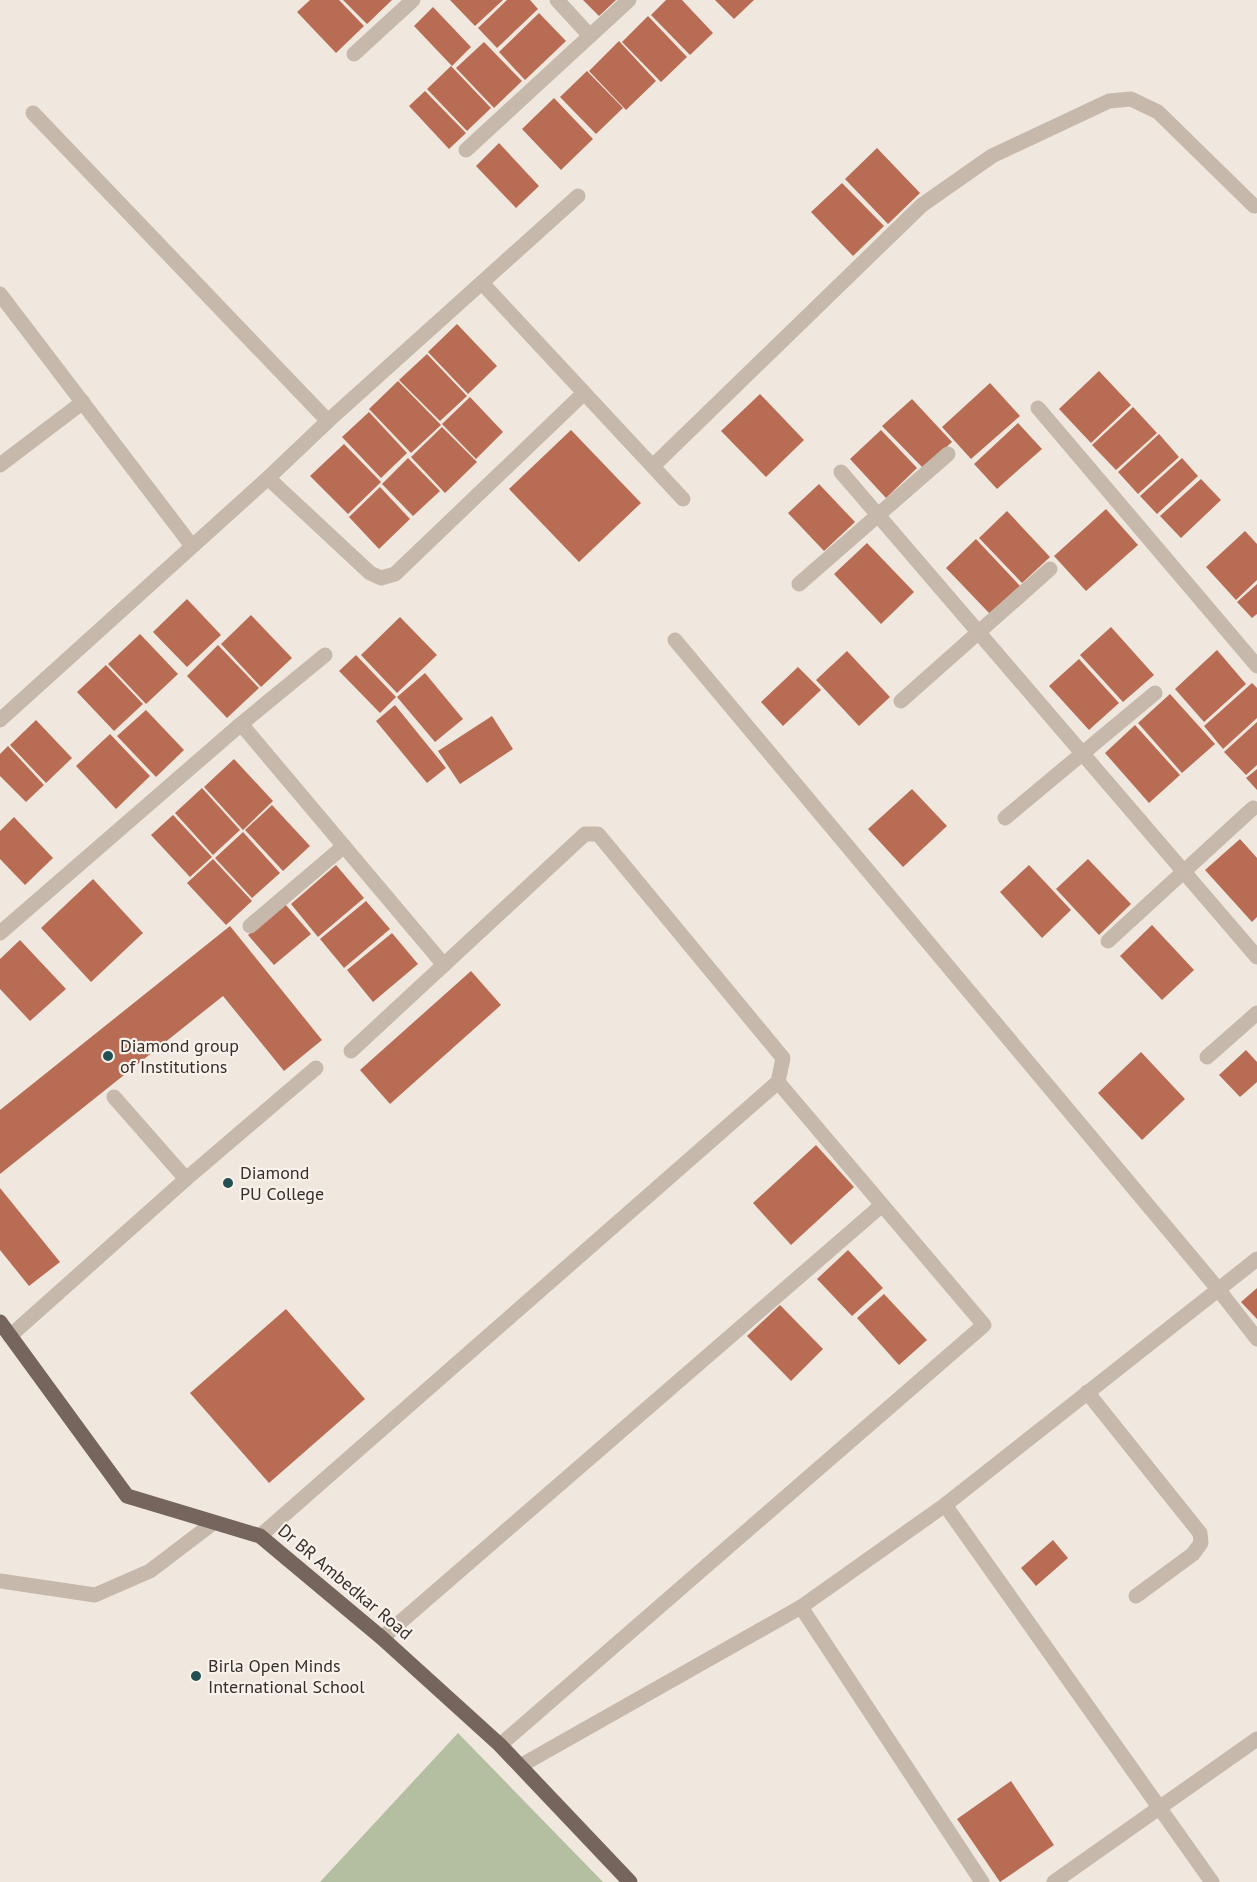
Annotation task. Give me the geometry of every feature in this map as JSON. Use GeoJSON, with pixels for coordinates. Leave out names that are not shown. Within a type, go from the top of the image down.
{"type":"FeatureCollection","features":[{"type":"Feature","properties":{"kind":"main road","name":"Dr BR Ambedkar Road"},"geometry":{"type":"LineString","coordinates":[[0,1322],[127,1496],[260,1536],[382,1638],[500,1745],[630,1882]]}},
{"type":"Feature","properties":{"kind":"street"},"geometry":{"type":"LineString","coordinates":[[354,54],[413,0]]}},
{"type":"Feature","properties":{"kind":"street"},"geometry":{"type":"LineString","coordinates":[[557,0],[590,36]]}},
{"type":"Feature","properties":{"kind":"street"},"geometry":{"type":"LineString","coordinates":[[466,150],[629,0]]}},
{"type":"Feature","properties":{"kind":"street"},"geometry":{"type":"LineString","coordinates":[[653,466],[921,205],[992,156],[1109,101],[1131,99],[1158,112],[1254,206]]}},
{"type":"Feature","properties":{"kind":"street"},"geometry":{"type":"LineString","coordinates":[[33,113],[328,421]]}},
{"type":"Feature","properties":{"kind":"street"},"geometry":{"type":"LineString","coordinates":[[0,720],[578,196]]}},
{"type":"Feature","properties":{"kind":"street"},"geometry":{"type":"LineString","coordinates":[[482,284],[683,499]]}},
{"type":"Feature","properties":{"kind":"street"},"geometry":{"type":"LineString","coordinates":[[0,294],[192,546]]}},
{"type":"Feature","properties":{"kind":"street"},"geometry":{"type":"LineString","coordinates":[[268,478],[370,573],[381,578],[395,574],[584,393]]}},
{"type":"Feature","properties":{"kind":"street"},"geometry":{"type":"LineString","coordinates":[[0,465],[83,402]]}},
{"type":"Feature","properties":{"kind":"street"},"geometry":{"type":"LineString","coordinates":[[1038,408],[1257,666]]}},
{"type":"Feature","properties":{"kind":"street"},"geometry":{"type":"LineString","coordinates":[[799,585],[948,454]]}},
{"type":"Feature","properties":{"kind":"street"},"geometry":{"type":"LineString","coordinates":[[841,472],[1257,957]]}},
{"type":"Feature","properties":{"kind":"street"},"geometry":{"type":"LineString","coordinates":[[902,701],[1050,569]]}},
{"type":"Feature","properties":{"kind":"street"},"geometry":{"type":"LineString","coordinates":[[675,640],[1218,1289],[1257,1339]]}},
{"type":"Feature","properties":{"kind":"street"},"geometry":{"type":"LineString","coordinates":[[0,933],[241,724],[325,655]]}},
{"type":"Feature","properties":{"kind":"street"},"geometry":{"type":"LineString","coordinates":[[1005,818],[1155,693]]}},
{"type":"Feature","properties":{"kind":"street"},"geometry":{"type":"LineString","coordinates":[[241,724],[444,965]]}},
{"type":"Feature","properties":{"kind":"street"},"geometry":{"type":"LineString","coordinates":[[1108,941],[1253,808]]}},
{"type":"Feature","properties":{"kind":"street"},"geometry":{"type":"LineString","coordinates":[[260,1536],[778,1082],[783,1058],[598,834],[585,834],[351,1051]]}},
{"type":"Feature","properties":{"kind":"street"},"geometry":{"type":"LineString","coordinates":[[250,926],[344,846]]}},
{"type":"Feature","properties":{"kind":"street"},"geometry":{"type":"LineString","coordinates":[[1207,1057],[1257,1013]]}},
{"type":"Feature","properties":{"kind":"street"},"geometry":{"type":"LineString","coordinates":[[10,1336],[186,1179],[316,1068]]}},
{"type":"Feature","properties":{"kind":"street"},"geometry":{"type":"LineString","coordinates":[[500,1745],[984,1325],[778,1082]]}},
{"type":"Feature","properties":{"kind":"street"},"geometry":{"type":"LineString","coordinates":[[114,1097],[186,1179]]}},
{"type":"Feature","properties":{"kind":"street"},"geometry":{"type":"LineString","coordinates":[[382,1638],[882,1205]]}},
{"type":"Feature","properties":{"kind":"street"},"geometry":{"type":"LineString","coordinates":[[520,1766],[801,1607],[945,1505],[1257,1259]]}},
{"type":"Feature","properties":{"kind":"street"},"geometry":{"type":"LineString","coordinates":[[1087,1392],[1200,1533],[1201,1543],[1193,1554],[1136,1596]]}},
{"type":"Feature","properties":{"kind":"street"},"geometry":{"type":"LineString","coordinates":[[945,1505],[1212,1882]]}},
{"type":"Feature","properties":{"kind":"street"},"geometry":{"type":"LineString","coordinates":[[0,1581],[95,1595],[150,1571],[213,1523]]}},
{"type":"Feature","properties":{"kind":"street"},"geometry":{"type":"LineString","coordinates":[[801,1607],[982,1882]]}},
{"type":"Feature","properties":{"kind":"street"},"geometry":{"type":"LineString","coordinates":[[1054,1882],[1257,1739]]}},
{"type":"Feature","properties":{"kind":"green space"},"geometry":{"type":"Polygon","coordinates":[[[458,1733],[603,1882],[320,1882],[458,1733]]]}},
{"type":"Feature","properties":{"kind":"building"},"geometry":{"type":"Polygon","coordinates":[[[310,0],[339,0],[364,26],[336,53],[297,12],[310,0]]]}},
{"type":"Feature","properties":{"kind":"building"},"geometry":{"type":"Polygon","coordinates":[[[343,0],[392,0],[367,24],[343,0]]]}},
{"type":"Feature","properties":{"kind":"building"},"geometry":{"type":"Polygon","coordinates":[[[450,0],[503,0],[475,26],[450,0]]]}},
{"type":"Feature","properties":{"kind":"building"},"geometry":{"type":"Polygon","coordinates":[[[507,0],[530,0],[538,9],[497,48],[478,28],[507,0]]]}},
{"type":"Feature","properties":{"kind":"building"},"geometry":{"type":"Polygon","coordinates":[[[583,0],[616,0],[599,16],[583,0]]]}},
{"type":"Feature","properties":{"kind":"building"},"geometry":{"type":"Polygon","coordinates":[[[666,0],[682,0],[713,33],[690,55],[651,15],[666,0]]]}},
{"type":"Feature","properties":{"kind":"building"},"geometry":{"type":"Polygon","coordinates":[[[715,0],[754,0],[734,19],[715,0]]]}},
{"type":"Feature","properties":{"kind":"building"},"geometry":{"type":"Polygon","coordinates":[[[433,7],[471,47],[452,66],[414,26],[433,7]]]}},
{"type":"Feature","properties":{"kind":"building"},"geometry":{"type":"Polygon","coordinates":[[[539,13],[566,41],[525,80],[499,52],[539,13]]]}},
{"type":"Feature","properties":{"kind":"building"},"geometry":{"type":"Polygon","coordinates":[[[648,16],[687,57],[661,82],[622,42],[648,16]]]}},
{"type":"Feature","properties":{"kind":"building"},"geometry":{"type":"Polygon","coordinates":[[[619,41],[656,81],[626,110],[589,71],[619,41]]]}},
{"type":"Feature","properties":{"kind":"building"},"geometry":{"type":"Polygon","coordinates":[[[484,42],[522,81],[494,108],[456,68],[484,42]]]}},
{"type":"Feature","properties":{"kind":"building"},"geometry":{"type":"Polygon","coordinates":[[[451,66],[491,108],[467,131],[427,89],[451,66]]]}},
{"type":"Feature","properties":{"kind":"building"},"geometry":{"type":"Polygon","coordinates":[[[587,71],[623,108],[596,134],[560,97],[587,71]]]}},
{"type":"Feature","properties":{"kind":"building"},"geometry":{"type":"Polygon","coordinates":[[[425,91],[466,133],[449,149],[409,106],[425,91]]]}},
{"type":"Feature","properties":{"kind":"building"},"geometry":{"type":"Polygon","coordinates":[[[554,98],[593,139],[561,170],[522,129],[554,98]]]}},
{"type":"Feature","properties":{"kind":"building"},"geometry":{"type":"Polygon","coordinates":[[[499,143],[539,186],[516,208],[476,166],[499,143]]]}},
{"type":"Feature","properties":{"kind":"building"},"geometry":{"type":"Polygon","coordinates":[[[877,148],[920,193],[888,224],[845,179],[877,148]]]}},
{"type":"Feature","properties":{"kind":"building"},"geometry":{"type":"Polygon","coordinates":[[[842,183],[884,226],[853,256],[811,212],[842,183]]]}},
{"type":"Feature","properties":{"kind":"building"},"geometry":{"type":"Polygon","coordinates":[[[457,324],[497,366],[468,394],[428,352],[457,324]]]}},
{"type":"Feature","properties":{"kind":"building"},"geometry":{"type":"Polygon","coordinates":[[[427,354],[467,396],[440,421],[399,380],[427,354]]]}},
{"type":"Feature","properties":{"kind":"building"},"geometry":{"type":"Polygon","coordinates":[[[1099,371],[1131,405],[1091,443],[1059,409],[1099,371]]]}},
{"type":"Feature","properties":{"kind":"building"},"geometry":{"type":"Polygon","coordinates":[[[398,381],[441,425],[411,453],[369,409],[398,381]]]}},
{"type":"Feature","properties":{"kind":"building"},"geometry":{"type":"Polygon","coordinates":[[[990,383],[1020,416],[971,459],[942,427],[990,383]]]}},
{"type":"Feature","properties":{"kind":"building"},"geometry":{"type":"Polygon","coordinates":[[[760,394],[804,440],[766,477],[721,431],[760,394]]]}},
{"type":"Feature","properties":{"kind":"building"},"geometry":{"type":"Polygon","coordinates":[[[470,397],[503,432],[476,459],[442,424],[470,397]]]}},
{"type":"Feature","properties":{"kind":"building"},"geometry":{"type":"Polygon","coordinates":[[[912,399],[952,442],[923,468],[882,426],[912,399]]]}},
{"type":"Feature","properties":{"kind":"building"},"geometry":{"type":"Polygon","coordinates":[[[1133,407],[1157,433],[1116,470],[1092,445],[1133,407]]]}},
{"type":"Feature","properties":{"kind":"building"},"geometry":{"type":"Polygon","coordinates":[[[369,412],[407,453],[381,478],[342,437],[369,412]]]}},
{"type":"Feature","properties":{"kind":"building"},"geometry":{"type":"Polygon","coordinates":[[[1018,423],[1042,449],[997,489],[974,464],[1018,423]]]}},
{"type":"Feature","properties":{"kind":"building"},"geometry":{"type":"Polygon","coordinates":[[[442,427],[477,462],[445,493],[411,457],[442,427]]]}},
{"type":"Feature","properties":{"kind":"building"},"geometry":{"type":"Polygon","coordinates":[[[571,430],[641,503],[579,562],[509,489],[571,430]]]}},
{"type":"Feature","properties":{"kind":"building"},"geometry":{"type":"Polygon","coordinates":[[[881,430],[917,468],[886,498],[850,459],[881,430]]]}},
{"type":"Feature","properties":{"kind":"building"},"geometry":{"type":"Polygon","coordinates":[[[1159,434],[1179,457],[1138,494],[1118,472],[1159,434]]]}},
{"type":"Feature","properties":{"kind":"building"},"geometry":{"type":"Polygon","coordinates":[[[344,444],[381,482],[348,514],[310,476],[344,444]]]}},
{"type":"Feature","properties":{"kind":"building"},"geometry":{"type":"Polygon","coordinates":[[[408,458],[440,491],[413,516],[382,484],[408,458]]]}},
{"type":"Feature","properties":{"kind":"building"},"geometry":{"type":"Polygon","coordinates":[[[1182,458],[1198,476],[1157,514],[1140,496],[1182,458]]]}},
{"type":"Feature","properties":{"kind":"building"},"geometry":{"type":"Polygon","coordinates":[[[1201,479],[1221,500],[1181,538],[1160,516],[1201,479]]]}},
{"type":"Feature","properties":{"kind":"building"},"geometry":{"type":"Polygon","coordinates":[[[819,484],[855,522],[824,551],[788,513],[819,484]]]}},
{"type":"Feature","properties":{"kind":"building"},"geometry":{"type":"Polygon","coordinates":[[[380,487],[410,519],[379,549],[349,517],[380,487]]]}},
{"type":"Feature","properties":{"kind":"building"},"geometry":{"type":"Polygon","coordinates":[[[1106,509],[1138,545],[1086,591],[1054,556],[1106,509]]]}},
{"type":"Feature","properties":{"kind":"building"},"geometry":{"type":"Polygon","coordinates":[[[1007,511],[1050,557],[1022,583],[979,538],[1007,511]]]}},
{"type":"Feature","properties":{"kind":"building"},"geometry":{"type":"Polygon","coordinates":[[[1245,531],[1257,544],[1257,580],[1236,600],[1206,567],[1245,531]]]}},
{"type":"Feature","properties":{"kind":"building"},"geometry":{"type":"Polygon","coordinates":[[[976,539],[1020,586],[990,614],[946,568],[976,539]]]}},
{"type":"Feature","properties":{"kind":"building"},"geometry":{"type":"Polygon","coordinates":[[[867,543],[914,592],[881,624],[834,574],[867,543]]]}},
{"type":"Feature","properties":{"kind":"building"},"geometry":{"type":"Polygon","coordinates":[[[1257,584],[1257,614],[1252,618],[1237,602],[1257,584]]]}},
{"type":"Feature","properties":{"kind":"building"},"geometry":{"type":"Polygon","coordinates":[[[187,599],[221,635],[187,667],[153,632],[187,599]]]}},
{"type":"Feature","properties":{"kind":"building"},"geometry":{"type":"Polygon","coordinates":[[[251,615],[292,658],[261,687],[221,644],[251,615]]]}},
{"type":"Feature","properties":{"kind":"building"},"geometry":{"type":"Polygon","coordinates":[[[400,617],[437,655],[397,693],[361,655],[400,617]]]}},
{"type":"Feature","properties":{"kind":"building"},"geometry":{"type":"Polygon","coordinates":[[[1111,627],[1154,675],[1123,702],[1080,655],[1111,627]]]}},
{"type":"Feature","properties":{"kind":"building"},"geometry":{"type":"Polygon","coordinates":[[[140,634],[178,674],[146,704],[108,664],[140,634]]]}},
{"type":"Feature","properties":{"kind":"building"},"geometry":{"type":"Polygon","coordinates":[[[218,645],[259,688],[227,718],[187,676],[218,645]]]}},
{"type":"Feature","properties":{"kind":"building"},"geometry":{"type":"Polygon","coordinates":[[[1217,650],[1246,684],[1204,722],[1175,689],[1217,650]]]}},
{"type":"Feature","properties":{"kind":"building"},"geometry":{"type":"Polygon","coordinates":[[[847,651],[890,697],[859,726],[816,680],[847,651]]]}},
{"type":"Feature","properties":{"kind":"building"},"geometry":{"type":"Polygon","coordinates":[[[356,655],[396,697],[380,713],[339,671],[356,655]]]}},
{"type":"Feature","properties":{"kind":"building"},"geometry":{"type":"Polygon","coordinates":[[[1079,659],[1119,703],[1089,730],[1049,686],[1079,659]]]}},
{"type":"Feature","properties":{"kind":"building"},"geometry":{"type":"Polygon","coordinates":[[[106,665],[143,704],[114,731],[77,692],[106,665]]]}},
{"type":"Feature","properties":{"kind":"building"},"geometry":{"type":"Polygon","coordinates":[[[798,667],[821,690],[783,726],[761,702],[798,667]]]}},
{"type":"Feature","properties":{"kind":"building"},"geometry":{"type":"Polygon","coordinates":[[[425,673],[463,719],[435,742],[397,697],[425,673]]]}},
{"type":"Feature","properties":{"kind":"building"},"geometry":{"type":"Polygon","coordinates":[[[1252,683],[1257,688],[1257,718],[1223,749],[1204,726],[1252,683]]]}},
{"type":"Feature","properties":{"kind":"building"},"geometry":{"type":"Polygon","coordinates":[[[1170,694],[1215,744],[1182,773],[1138,723],[1170,694]]]}},
{"type":"Feature","properties":{"kind":"building"},"geometry":{"type":"Polygon","coordinates":[[[395,705],[446,768],[427,783],[376,721],[395,705]]]}},
{"type":"Feature","properties":{"kind":"building"},"geometry":{"type":"Polygon","coordinates":[[[146,710],[184,750],[156,777],[117,736],[146,710]]]}},
{"type":"Feature","properties":{"kind":"building"},"geometry":{"type":"Polygon","coordinates":[[[492,716],[513,749],[460,784],[438,751],[492,716]]]}},
{"type":"Feature","properties":{"kind":"building"},"geometry":{"type":"Polygon","coordinates":[[[36,720],[72,758],[46,783],[10,745],[36,720]]]}},
{"type":"Feature","properties":{"kind":"building"},"geometry":{"type":"Polygon","coordinates":[[[1257,722],[1257,765],[1246,775],[1224,752],[1257,722]]]}},
{"type":"Feature","properties":{"kind":"building"},"geometry":{"type":"Polygon","coordinates":[[[1135,725],[1180,775],[1149,803],[1105,753],[1135,725]]]}},
{"type":"Feature","properties":{"kind":"building"},"geometry":{"type":"Polygon","coordinates":[[[110,734],[150,776],[116,809],[76,766],[110,734]]]}},
{"type":"Feature","properties":{"kind":"building"},"geometry":{"type":"Polygon","coordinates":[[[8,746],[44,785],[26,802],[0,776],[0,754],[8,746]]]}},
{"type":"Feature","properties":{"kind":"building"},"geometry":{"type":"Polygon","coordinates":[[[234,759],[273,801],[243,830],[204,787],[234,759]]]}},
{"type":"Feature","properties":{"kind":"building"},"geometry":{"type":"Polygon","coordinates":[[[1257,769],[1257,790],[1246,778],[1257,769]]]}},
{"type":"Feature","properties":{"kind":"building"},"geometry":{"type":"Polygon","coordinates":[[[202,788],[240,830],[213,855],[175,813],[202,788]]]}},
{"type":"Feature","properties":{"kind":"building"},"geometry":{"type":"Polygon","coordinates":[[[912,789],[947,826],[903,867],[868,829],[912,789]]]}},
{"type":"Feature","properties":{"kind":"building"},"geometry":{"type":"Polygon","coordinates":[[[272,805],[310,846],[283,871],[245,830],[272,805]]]}},
{"type":"Feature","properties":{"kind":"building"},"geometry":{"type":"Polygon","coordinates":[[[173,815],[212,857],[190,877],[151,835],[173,815]]]}},
{"type":"Feature","properties":{"kind":"building"},"geometry":{"type":"Polygon","coordinates":[[[14,817],[53,858],[25,885],[0,859],[0,831],[14,817]]]}},
{"type":"Feature","properties":{"kind":"building"},"geometry":{"type":"Polygon","coordinates":[[[243,832],[280,873],[252,898],[215,858],[243,832]]]}},
{"type":"Feature","properties":{"kind":"building"},"geometry":{"type":"Polygon","coordinates":[[[1240,839],[1257,858],[1257,917],[1252,922],[1205,870],[1240,839]]]}},
{"type":"Feature","properties":{"kind":"building"},"geometry":{"type":"Polygon","coordinates":[[[213,859],[252,901],[226,925],[187,883],[213,859]]]}},
{"type":"Feature","properties":{"kind":"building"},"geometry":{"type":"Polygon","coordinates":[[[1088,859],[1131,904],[1099,935],[1056,889],[1088,859]]]}},
{"type":"Feature","properties":{"kind":"building"},"geometry":{"type":"Polygon","coordinates":[[[336,865],[364,898],[318,937],[291,904],[336,865]]]}},
{"type":"Feature","properties":{"kind":"building"},"geometry":{"type":"Polygon","coordinates":[[[1029,865],[1071,910],[1042,938],[1000,892],[1029,865]]]}},
{"type":"Feature","properties":{"kind":"building"},"geometry":{"type":"Polygon","coordinates":[[[93,879],[143,933],[91,982],[41,928],[93,879]]]}},
{"type":"Feature","properties":{"kind":"building"},"geometry":{"type":"Polygon","coordinates":[[[366,901],[390,929],[344,968],[320,939],[366,901]]]}},
{"type":"Feature","properties":{"kind":"building"},"geometry":{"type":"Polygon","coordinates":[[[285,904],[311,934],[274,965],[248,935],[285,904]]]}},
{"type":"Feature","properties":{"kind":"building"},"geometry":{"type":"Polygon","coordinates":[[[1152,925],[1194,970],[1162,1000],[1120,956],[1152,925]]]}},
{"type":"Feature","properties":{"kind":"building","name":"Diamond group of Institutions"},"geometry":{"type":"Polygon","coordinates":[[[230,926],[322,1040],[284,1071],[223,996],[0,1174],[0,1110],[230,926]]]}},
{"type":"Feature","properties":{"kind":"building"},"geometry":{"type":"Polygon","coordinates":[[[392,933],[418,964],[373,1002],[347,970],[392,933]]]}},
{"type":"Feature","properties":{"kind":"building"},"geometry":{"type":"Polygon","coordinates":[[[20,940],[66,989],[30,1021],[0,989],[0,959],[20,940]]]}},
{"type":"Feature","properties":{"kind":"building"},"geometry":{"type":"Polygon","coordinates":[[[471,971],[501,1005],[390,1104],[360,1070],[471,971]]]}},
{"type":"Feature","properties":{"kind":"building"},"geometry":{"type":"Polygon","coordinates":[[[1246,1050],[1257,1062],[1257,1082],[1240,1097],[1219,1075],[1246,1050]]]}},
{"type":"Feature","properties":{"kind":"building"},"geometry":{"type":"Polygon","coordinates":[[[1141,1052],[1185,1099],[1142,1140],[1098,1093],[1141,1052]]]}},
{"type":"Feature","properties":{"kind":"building"},"geometry":{"type":"Polygon","coordinates":[[[816,1145],[854,1187],[791,1245],[753,1203],[816,1145]]]}},
{"type":"Feature","properties":{"kind":"building"},"geometry":{"type":"Polygon","coordinates":[[[0,1188],[60,1262],[29,1286],[0,1250],[0,1188]]]}},
{"type":"Feature","properties":{"kind":"building"},"geometry":{"type":"Polygon","coordinates":[[[848,1250],[883,1288],[852,1316],[817,1279],[848,1250]]]}},
{"type":"Feature","properties":{"kind":"building"},"geometry":{"type":"Polygon","coordinates":[[[1257,1288],[1257,1319],[1241,1302],[1257,1288]]]}},
{"type":"Feature","properties":{"kind":"building"},"geometry":{"type":"Polygon","coordinates":[[[884,1294],[927,1340],[899,1365],[857,1318],[884,1294]]]}},
{"type":"Feature","properties":{"kind":"building"},"geometry":{"type":"Polygon","coordinates":[[[780,1305],[823,1349],[791,1381],[747,1336],[780,1305]]]}},
{"type":"Feature","properties":{"kind":"building"},"geometry":{"type":"Polygon","coordinates":[[[286,1309],[365,1399],[269,1483],[190,1393],[286,1309]]]}},
{"type":"Feature","properties":{"kind":"building"},"geometry":{"type":"Polygon","coordinates":[[[1053,1540],[1068,1558],[1036,1586],[1021,1568],[1053,1540]]]}},
{"type":"Feature","properties":{"kind":"building"},"geometry":{"type":"Polygon","coordinates":[[[1011,1781],[1054,1845],[1000,1882],[957,1819],[1011,1781]]]}},
{"type":"Feature","properties":{"kind":"place","name":"Diamond group of Institutions"},"geometry":{"type":"Point","coordinates":[108,1056]}},
{"type":"Feature","properties":{"kind":"place","name":"Diamond PU College"},"geometry":{"type":"Point","coordinates":[228,1183]}},
{"type":"Feature","properties":{"kind":"place","name":"Birla Open Minds International School"},"geometry":{"type":"Point","coordinates":[196,1676]}}]}
